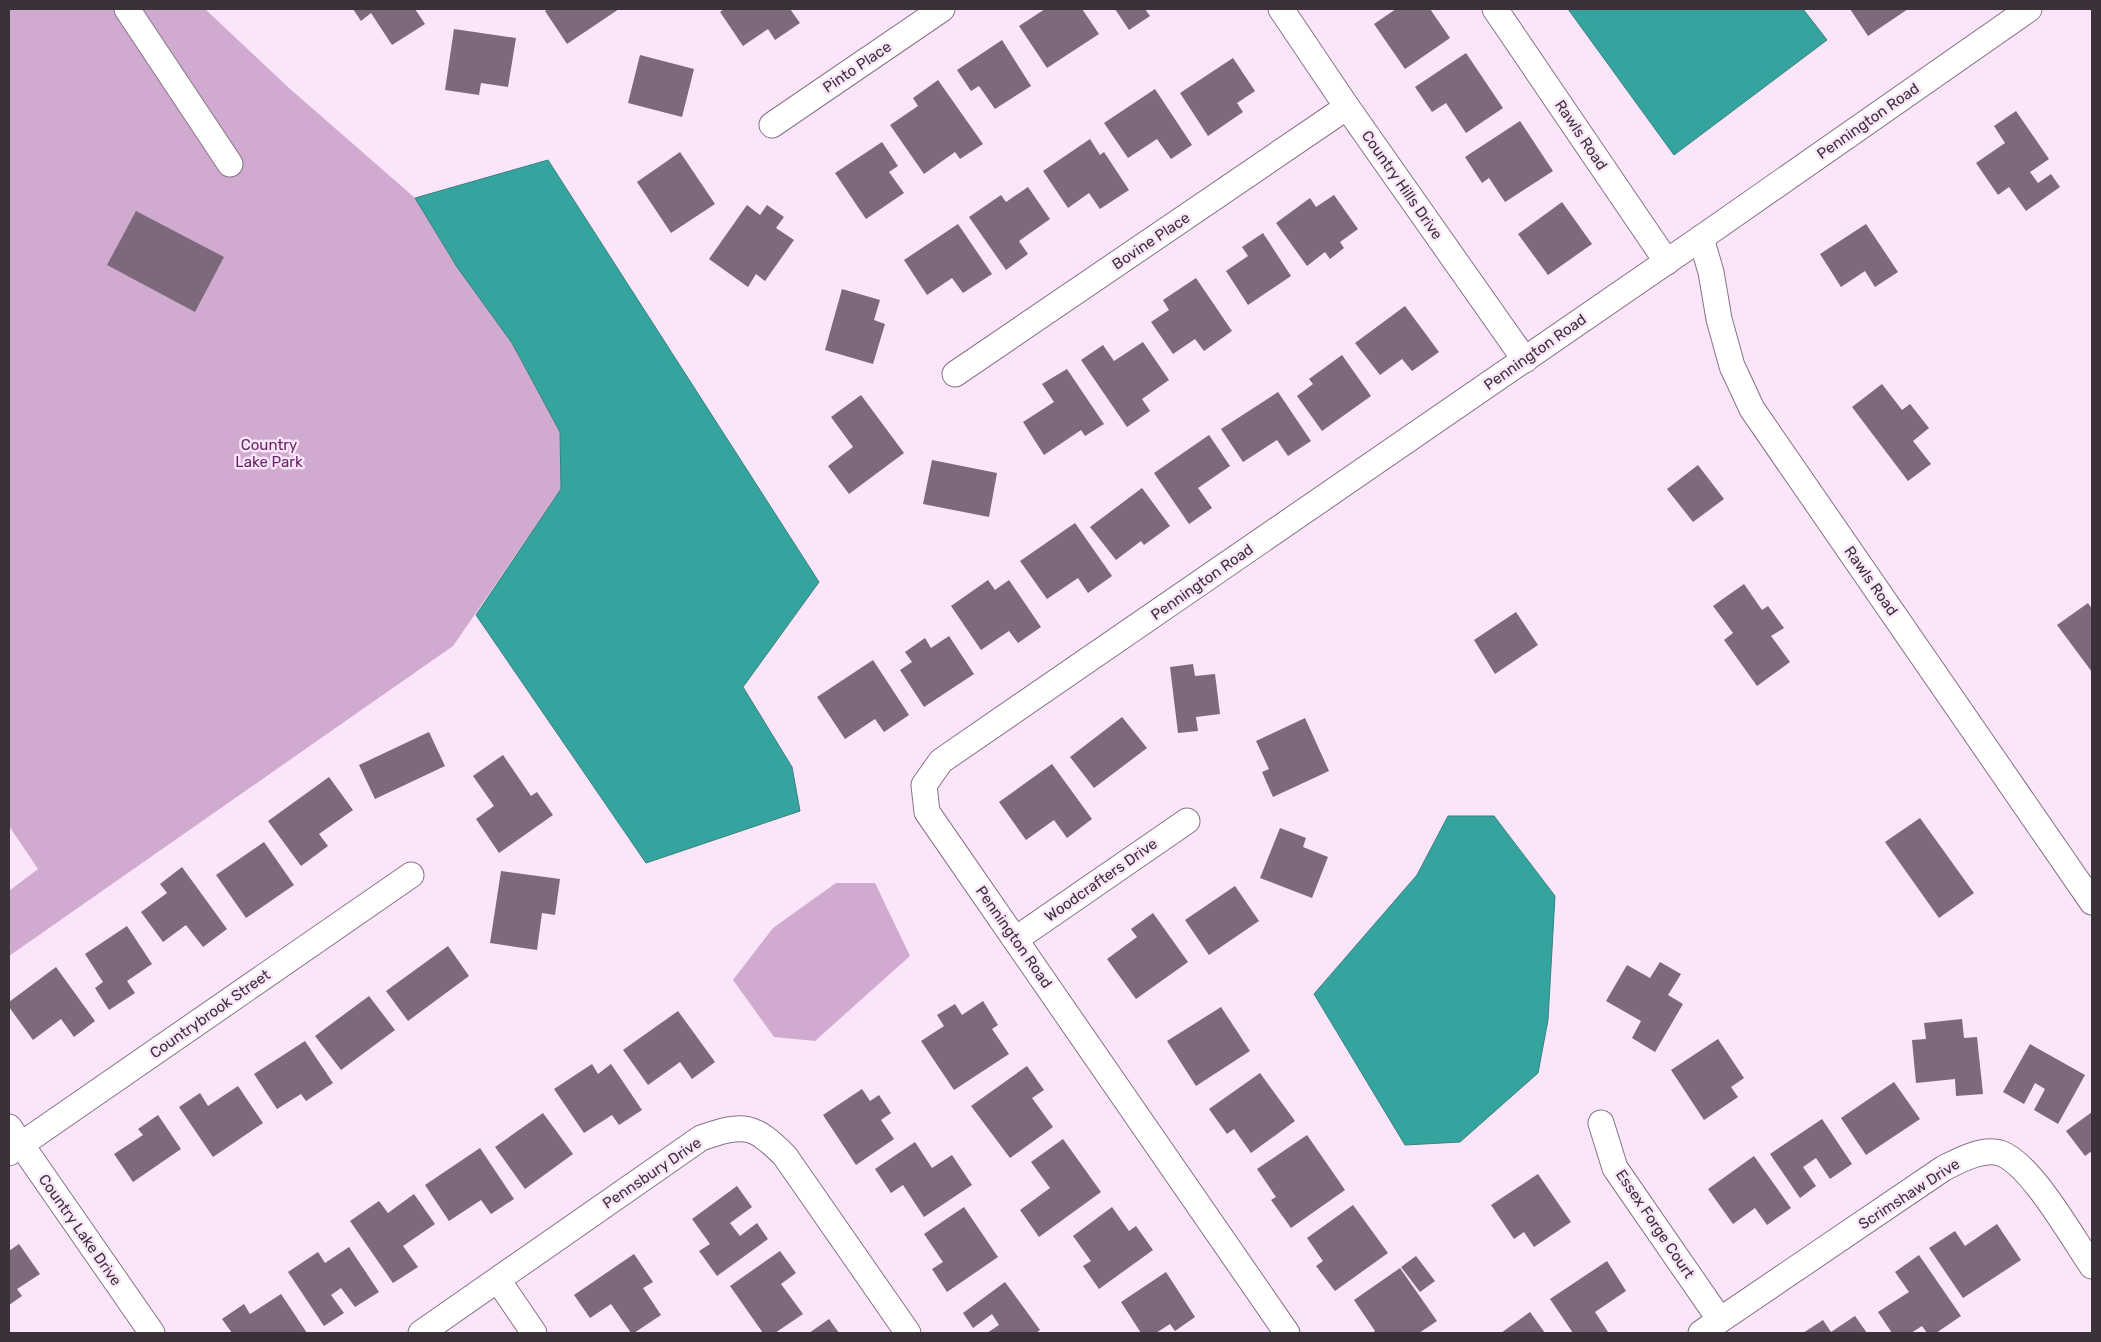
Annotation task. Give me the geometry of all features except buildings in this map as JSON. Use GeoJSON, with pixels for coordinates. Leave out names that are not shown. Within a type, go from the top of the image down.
{"type":"FeatureCollection","features":[{"type":"Feature","properties":{"kind":"street"},"geometry":{"type":"LineString","coordinates":[[126,9],[230,164]]}},
{"type":"Feature","properties":{"kind":"street","name":"Pinto Place"},"geometry":{"type":"LineString","coordinates":[[772,125],[942,9]]}},
{"type":"Feature","properties":{"kind":"street","name":"Country Hills Drive"},"geometry":{"type":"LineString","coordinates":[[1281,9],[1346,107],[1525,360]]}},
{"type":"Feature","properties":{"kind":"street","name":"Rawls Road"},"geometry":{"type":"LineString","coordinates":[[1495,9],[1667,262]]}},
{"type":"Feature","properties":{"kind":"street","name":"Pennington Road"},"geometry":{"type":"LineString","coordinates":[[1287,1333],[927,812],[924,785],[941,761],[1667,262],[2002,16],[2029,9]]}},
{"type":"Feature","properties":{"kind":"street","name":"Bovine Place"},"geometry":{"type":"LineString","coordinates":[[955,374],[1346,107]]}},
{"type":"Feature","properties":{"kind":"street","name":"Rawls Road"},"geometry":{"type":"LineString","coordinates":[[1701,238],[1712,272],[1719,319],[1732,366],[1752,409],[2092,902]]}},
{"type":"Feature","properties":{"kind":"street","name":"Woodcrafters Drive"},"geometry":{"type":"LineString","coordinates":[[1016,939],[1187,821]]}},
{"type":"Feature","properties":{"kind":"street","name":"Countrybrook Street"},"geometry":{"type":"LineString","coordinates":[[13,1141],[411,875]]}},
{"type":"Feature","properties":{"kind":"street","name":"Essex Forge Court"},"geometry":{"type":"LineString","coordinates":[[1601,1123],[1616,1168],[1711,1327]]}},
{"type":"Feature","properties":{"kind":"street","name":"Pennsbury Drive"},"geometry":{"type":"LineString","coordinates":[[421,1333],[702,1138],[727,1129],[754,1130],[769,1140],[785,1156],[908,1333]]}},
{"type":"Feature","properties":{"kind":"street","name":"Country Lake Drive"},"geometry":{"type":"LineString","coordinates":[[13,1141],[152,1333]]}},
{"type":"Feature","properties":{"kind":"street","name":"Scrimshaw Drive"},"geometry":{"type":"LineString","coordinates":[[1711,1327],[1944,1168],[1972,1154],[1999,1153],[2020,1167],[2039,1189],[2092,1266]]}},
{"type":"Feature","properties":{"kind":"street"},"geometry":{"type":"LineString","coordinates":[[498,1280],[534,1333]]}},
{"type":"Feature","properties":{"kind":"green space","name":"Country Lake Park"},"geometry":{"type":"Polygon","coordinates":[[[9,9],[205,9],[289,88],[415,198],[457,267],[512,343],[560,432],[561,489],[453,646],[9,956],[9,891],[38,869],[9,826],[9,9]]]}},
{"type":"Feature","properties":{"kind":"green space"},"geometry":{"type":"Polygon","coordinates":[[[836,883],[875,883],[910,956],[815,1041],[774,1037],[733,980],[773,928],[836,883]]]}},
{"type":"Feature","properties":{"kind":"shaded area"},"geometry":{"type":"Polygon","coordinates":[[[1568,9],[1803,9],[1827,40],[1674,155],[1568,9]]]}},
{"type":"Feature","properties":{"kind":"shaded area"},"geometry":{"type":"Polygon","coordinates":[[[548,160],[819,582],[743,687],[792,767],[800,811],[646,863],[476,615],[561,489],[560,432],[512,343],[457,267],[415,198],[548,160]]]}},
{"type":"Feature","properties":{"kind":"shaded area"},"geometry":{"type":"Polygon","coordinates":[[[1448,816],[1494,816],[1555,896],[1548,1020],[1538,1073],[1460,1142],[1405,1145],[1314,994],[1417,875],[1448,816]]]}}]}
